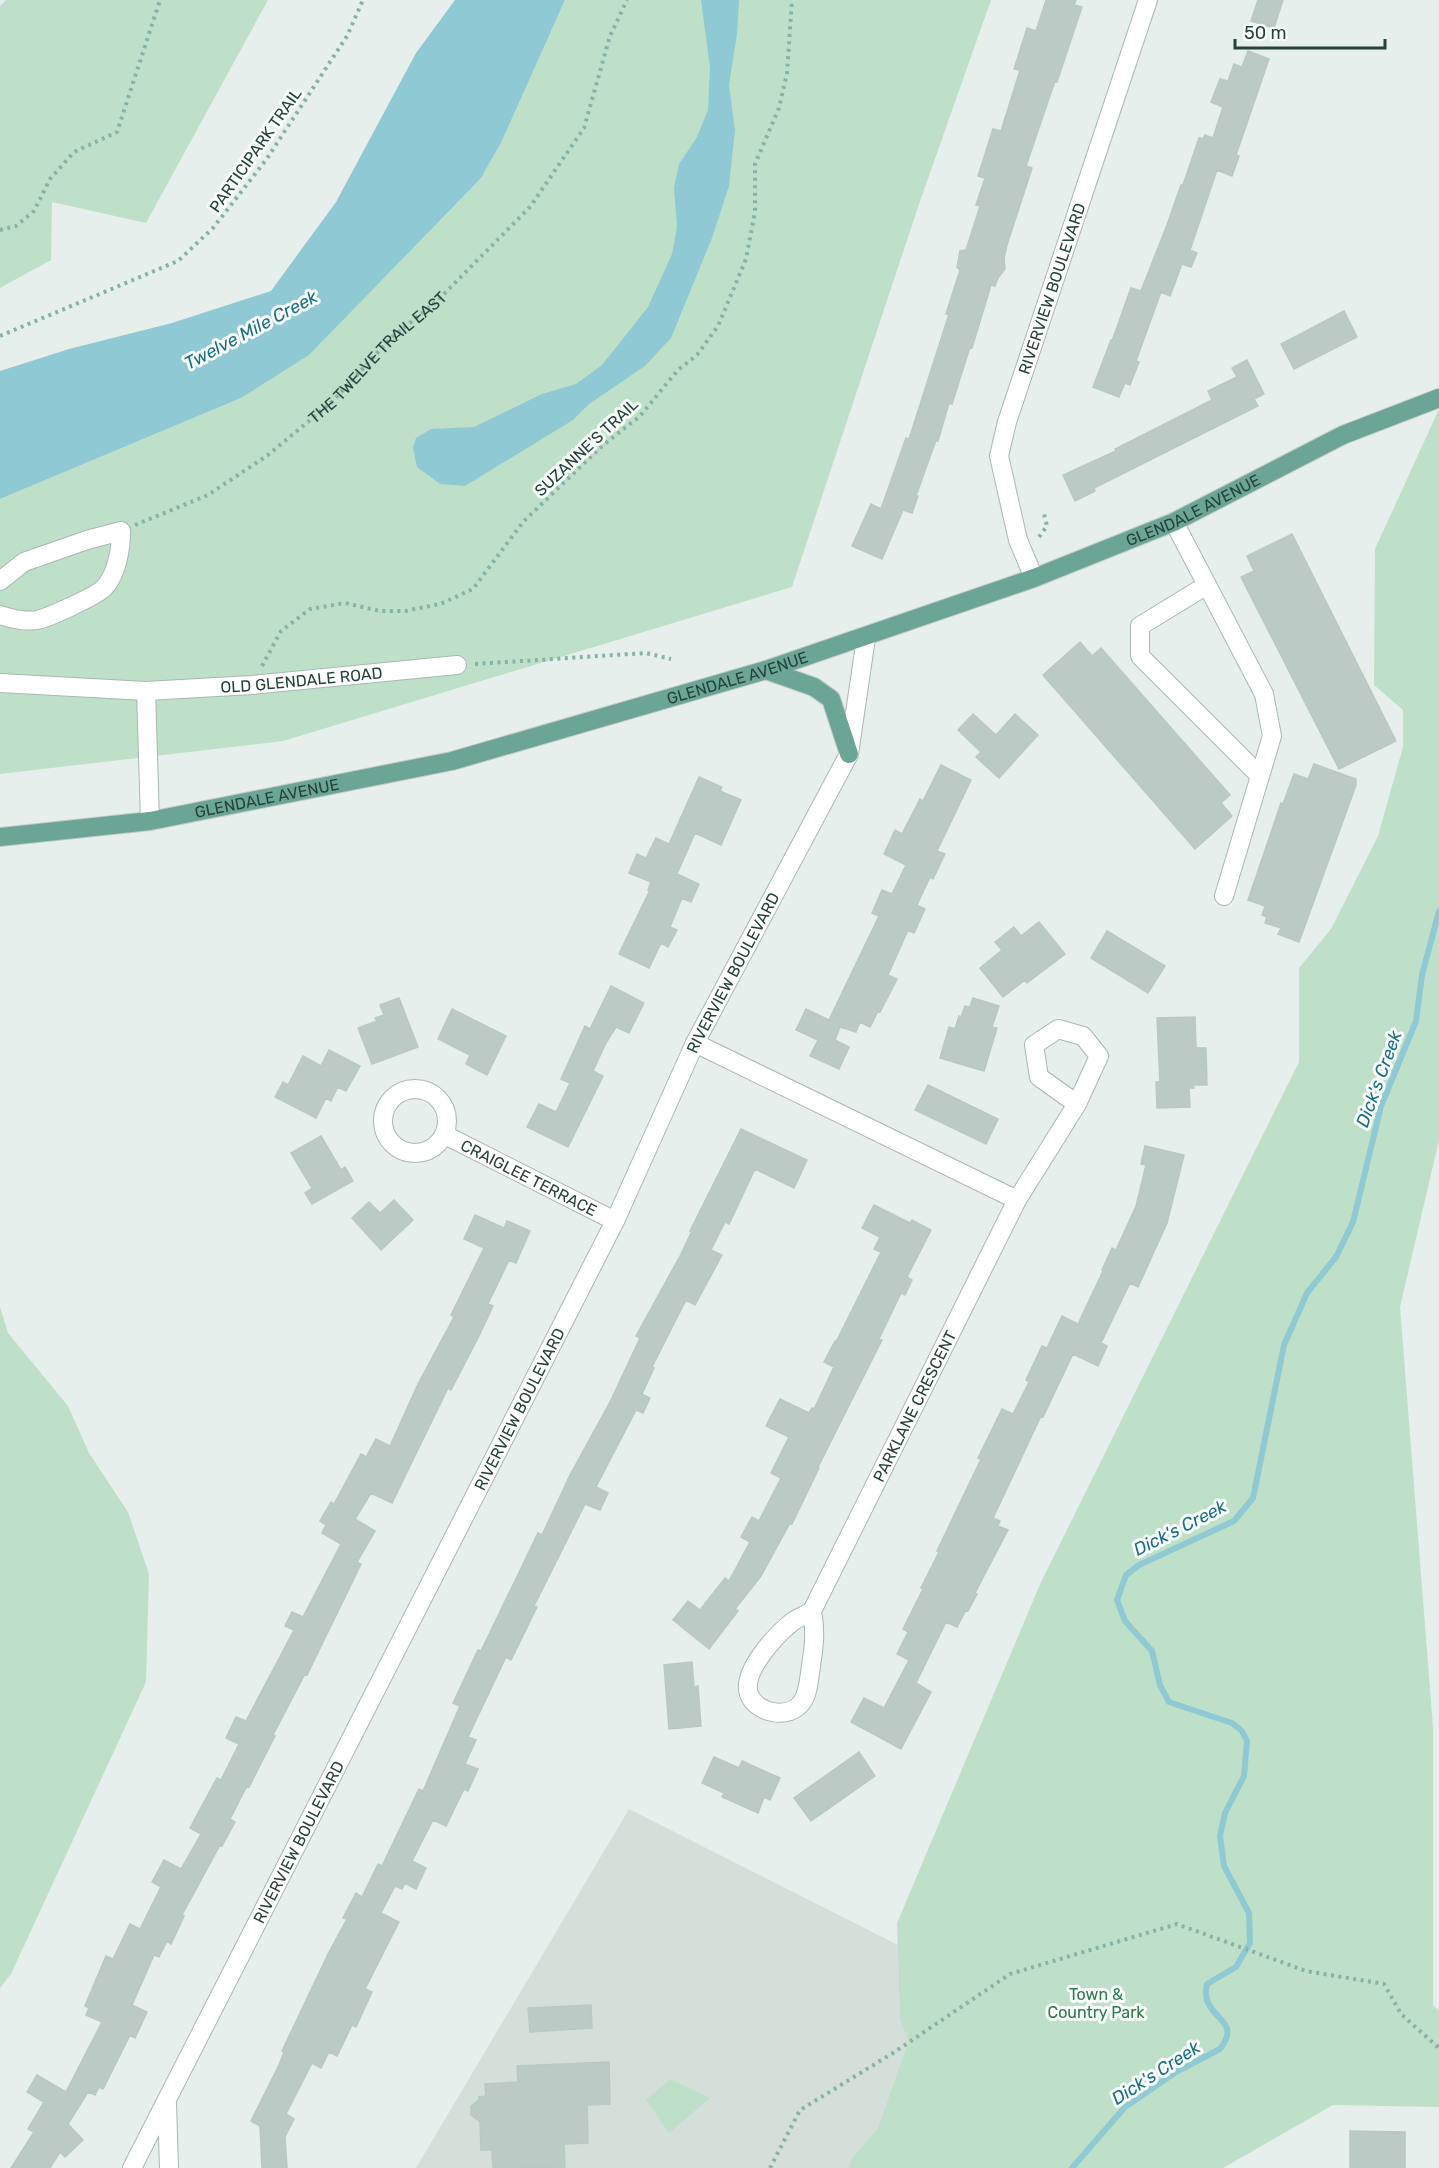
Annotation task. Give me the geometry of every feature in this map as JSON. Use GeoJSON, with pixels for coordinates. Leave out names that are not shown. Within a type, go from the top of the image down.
{"type":"FeatureCollection","features":[{"type":"Feature","properties":{"kind":"main road","name":"GLENDALE AVENUE"},"geometry":{"type":"LineString","coordinates":[[0,837],[150,821],[452,761],[766,670],[866,638],[1034,578],[1174,522],[1343,435],[1439,398]]}},
{"type":"Feature","properties":{"kind":"main road"},"geometry":{"type":"LineString","coordinates":[[766,670],[814,687],[831,699],[849,754]]}},
{"type":"Feature","properties":{"kind":"street","name":"RIVERVIEW BOULEVARD"},"geometry":{"type":"LineString","coordinates":[[1034,578],[1018,540],[999,456],[1010,411],[1148,0]]}},
{"type":"Feature","properties":{"kind":"street"},"geometry":{"type":"LineString","coordinates":[[1174,522],[1264,694],[1272,736],[1224,896]]}},
{"type":"Feature","properties":{"kind":"street"},"geometry":{"type":"LineString","coordinates":[[0,581],[24,562],[121,531],[121,547],[103,589],[71,607],[36,620],[0,615]]}},
{"type":"Feature","properties":{"kind":"street"},"geometry":{"type":"LineString","coordinates":[[1207,585],[1140,626],[1140,656],[1260,776]]}},
{"type":"Feature","properties":{"kind":"street","name":"RIVERVIEW BOULEVARD"},"geometry":{"type":"LineString","coordinates":[[132,2168],[615,1221],[695,1042],[849,754],[866,638]]}},
{"type":"Feature","properties":{"kind":"street","name":"OLD GLENDALE ROAD"},"geometry":{"type":"LineString","coordinates":[[0,683],[146,691],[252,685],[457,665]]}},
{"type":"Feature","properties":{"kind":"street"},"geometry":{"type":"LineString","coordinates":[[146,691],[150,821]]}},
{"type":"Feature","properties":{"kind":"street"},"geometry":{"type":"LineString","coordinates":[[695,1042],[1017,1200]]}},
{"type":"Feature","properties":{"kind":"street","name":"PARKLANE CRESCENT"},"geometry":{"type":"LineString","coordinates":[[812,1611],[1017,1200],[1077,1104]]}},
{"type":"Feature","properties":{"kind":"street","name":"CRAIGLEE TERRACE"},"geometry":{"type":"LineString","coordinates":[[445,1135],[615,1221]]}},
{"type":"Feature","properties":{"kind":"street"},"geometry":{"type":"LineString","coordinates":[[812,1611],[816,1629],[807,1690],[803,1701],[795,1709],[785,1712],[775,1713],[764,1709],[749,1695],[747,1686],[751,1671],[764,1652],[792,1622],[812,1611]]}},
{"type":"Feature","properties":{"kind":"street"},"geometry":{"type":"LineString","coordinates":[[167,2099],[169,2168]]}},
{"type":"Feature","properties":{"kind":"path"},"geometry":{"type":"LineString","coordinates":[[0,230],[16,226],[34,211],[50,179],[74,152],[117,132],[160,0]]}},
{"type":"Feature","properties":{"kind":"path","name":"PARTICIPARK TRAIL"},"geometry":{"type":"LineString","coordinates":[[0,336],[178,261],[213,228],[266,160],[347,36],[363,0]]}},
{"type":"Feature","properties":{"kind":"path","name":"THE TWELVE TRAIL EAST"},"geometry":{"type":"LineString","coordinates":[[121,531],[208,495],[268,455],[333,401],[390,339],[437,301],[530,207],[584,128],[610,36],[627,0]]}},
{"type":"Feature","properties":{"kind":"path","name":"SUZANNE'S TRAIL"},"geometry":{"type":"LineString","coordinates":[[252,685],[281,631],[310,609],[345,603],[380,610],[405,610],[440,604],[473,589],[523,522],[602,446],[640,416],[678,370],[697,355],[718,326],[746,259],[754,212],[755,164],[779,108],[787,73],[792,0]]}},
{"type":"Feature","properties":{"kind":"path"},"geometry":{"type":"LineString","coordinates":[[1039,537],[1047,526],[1043,510]]}},
{"type":"Feature","properties":{"kind":"path"},"geometry":{"type":"LineString","coordinates":[[457,665],[646,653],[671,659]]}},
{"type":"Feature","properties":{"kind":"path"},"geometry":{"type":"LineString","coordinates":[[770,2168],[800,2110],[892,2053],[1010,1974],[1177,1924],[1306,1971],[1384,1984],[1401,2014],[1439,2048]]}},
{"type":"Feature","properties":{"kind":"shaded area"},"geometry":{"type":"Polygon","coordinates":[[[629,1809],[898,1945],[900,2021],[910,2041],[910,2090],[860,2168],[416,2168],[629,1809]]]}},
{"type":"Feature","properties":{"kind":"green space"},"geometry":{"type":"Polygon","coordinates":[[[6,0],[268,0],[146,223],[52,202],[51,260],[0,288],[0,6],[6,0]]]}},
{"type":"Feature","properties":{"kind":"green space"},"geometry":{"type":"Polygon","coordinates":[[[565,0],[991,0],[918,207],[792,587],[283,741],[0,774],[0,499],[241,398],[481,178],[502,141],[565,0]]]}},
{"type":"Feature","properties":{"kind":"green space","name":"Town & Country Park"},"geometry":{"type":"Polygon","coordinates":[[[1439,409],[1439,1140],[1400,1307],[1433,1727],[1433,2005],[1439,2011],[1439,2107],[1333,2105],[1223,2168],[848,2168],[853,2157],[878,2128],[909,2040],[900,2021],[897,1923],[1041,1582],[1299,1062],[1299,968],[1331,929],[1378,836],[1403,747],[1403,710],[1374,685],[1375,549],[1439,409]]]}},
{"type":"Feature","properties":{"kind":"green space"},"geometry":{"type":"Polygon","coordinates":[[[0,1307],[8,1333],[68,1406],[89,1453],[128,1512],[149,1574],[146,1682],[11,1974],[0,1988],[0,1307]]]}},
{"type":"Feature","properties":{"kind":"green space"},"geometry":{"type":"Polygon","coordinates":[[[670,2079],[710,2098],[669,2133],[646,2100],[670,2079]]]}},
{"type":"Feature","properties":{"kind":"water","name":"Twelve Mile Creek"},"geometry":{"type":"Polygon","coordinates":[[[455,0],[565,0],[502,141],[481,178],[309,355],[241,398],[0,499],[0,371],[69,349],[172,323],[271,291],[336,202],[416,53],[455,0]]]}},
{"type":"Feature","properties":{"kind":"water"},"geometry":{"type":"Polygon","coordinates":[[[701,0],[739,0],[737,34],[729,85],[735,130],[729,186],[712,238],[671,338],[645,366],[589,404],[573,420],[465,486],[440,484],[417,467],[413,448],[416,438],[431,429],[474,427],[542,394],[576,384],[602,365],[648,307],[672,254],[677,227],[674,188],[679,164],[697,137],[708,110],[710,68],[701,0]]]}},
{"type":"Feature","properties":{"kind":"building"},"geometry":{"type":"Polygon","coordinates":[[[1046,0],[1076,0],[1074,5],[1082,7],[1026,166],[1032,168],[1007,245],[1004,258],[1005,269],[995,286],[991,285],[972,348],[970,347],[952,404],[949,403],[912,513],[903,510],[882,559],[852,546],[871,504],[881,509],[906,438],[909,439],[949,314],[946,314],[960,270],[957,267],[960,251],[966,250],[980,206],[976,205],[985,178],[978,176],[993,129],[1001,131],[1020,70],[1014,69],[1027,28],[1036,31],[1046,0]]]}},
{"type":"Feature","properties":{"kind":"building"},"geometry":{"type":"Polygon","coordinates":[[[1258,0],[1283,0],[1274,28],[1251,21],[1258,0]]]}},
{"type":"Feature","properties":{"kind":"building"},"geometry":{"type":"Polygon","coordinates":[[[1248,51],[1269,59],[1236,155],[1239,156],[1232,176],[1217,170],[1190,250],[1197,253],[1191,267],[1182,264],[1170,296],[1161,292],[1136,361],[1139,362],[1130,385],[1125,383],[1119,397],[1093,387],[1131,288],[1141,291],[1199,138],[1203,139],[1205,135],[1213,138],[1223,107],[1211,102],[1220,79],[1228,81],[1234,64],[1242,67],[1248,51]]]}},
{"type":"Feature","properties":{"kind":"building"},"geometry":{"type":"Polygon","coordinates":[[[1344,311],[1357,337],[1294,369],[1281,344],[1344,311]]]}},
{"type":"Feature","properties":{"kind":"building"},"geometry":{"type":"Polygon","coordinates":[[[1247,360],[1264,394],[1254,399],[1258,406],[1094,488],[1095,491],[1075,501],[1063,475],[1116,451],[1115,449],[1212,400],[1208,391],[1237,377],[1232,368],[1247,360]]]}},
{"type":"Feature","properties":{"kind":"building"},"geometry":{"type":"Polygon","coordinates":[[[1292,534],[1396,741],[1339,769],[1241,577],[1254,571],[1247,556],[1292,534]]]}},
{"type":"Feature","properties":{"kind":"building"},"geometry":{"type":"Polygon","coordinates":[[[1080,642],[1092,656],[1101,648],[1230,795],[1221,803],[1232,816],[1195,849],[1043,675],[1080,642]]]}},
{"type":"Feature","properties":{"kind":"building"},"geometry":{"type":"Polygon","coordinates":[[[973,714],[996,735],[1015,714],[1038,735],[999,778],[976,757],[981,752],[958,730],[973,714]]]}},
{"type":"Feature","properties":{"kind":"building"},"geometry":{"type":"Polygon","coordinates":[[[1314,764],[1356,779],[1356,785],[1299,942],[1278,934],[1281,928],[1265,923],[1267,917],[1262,915],[1265,906],[1248,900],[1281,803],[1283,804],[1294,774],[1308,779],[1314,764]]]}},
{"type":"Feature","properties":{"kind":"building"},"geometry":{"type":"Polygon","coordinates":[[[941,765],[971,780],[937,851],[945,854],[933,879],[930,877],[917,905],[925,909],[914,933],[908,930],[888,975],[897,979],[880,1012],[878,1011],[870,1027],[860,1022],[856,1032],[840,1027],[835,1040],[849,1047],[839,1069],[810,1056],[818,1040],[796,1030],[806,1009],[829,1020],[879,916],[872,913],[882,890],[892,894],[906,865],[884,854],[895,830],[902,834],[920,799],[923,801],[941,765]]]}},
{"type":"Feature","properties":{"kind":"building"},"geometry":{"type":"Polygon","coordinates":[[[699,777],[722,787],[720,791],[741,800],[721,845],[695,833],[677,874],[699,884],[691,902],[682,898],[670,927],[677,930],[668,947],[661,943],[649,968],[619,954],[650,890],[648,890],[651,882],[629,873],[637,854],[646,858],[656,838],[669,844],[699,777]]]}},
{"type":"Feature","properties":{"kind":"building"},"geometry":{"type":"Polygon","coordinates":[[[1039,922],[1065,954],[1027,983],[1025,980],[1003,997],[980,968],[1002,950],[995,942],[1014,927],[1021,936],[1039,922]]]}},
{"type":"Feature","properties":{"kind":"building"},"geometry":{"type":"Polygon","coordinates":[[[1107,931],[1165,966],[1148,993],[1091,958],[1107,931]]]}},
{"type":"Feature","properties":{"kind":"building"},"geometry":{"type":"Polygon","coordinates":[[[611,986],[644,1003],[629,1033],[616,1027],[606,1043],[593,1071],[603,1076],[568,1147],[527,1127],[539,1104],[556,1112],[570,1083],[561,1079],[585,1026],[590,1029],[611,986]]]}},
{"type":"Feature","properties":{"kind":"building"},"geometry":{"type":"Polygon","coordinates":[[[399,998],[418,1047],[372,1064],[358,1028],[377,1021],[375,1018],[384,1015],[380,1005],[399,998]]]}},
{"type":"Feature","properties":{"kind":"building"},"geometry":{"type":"Polygon","coordinates":[[[973,998],[999,1006],[992,1027],[997,1028],[984,1071],[940,1058],[949,1027],[955,1029],[959,1016],[961,1017],[965,1006],[970,1007],[973,998]]]}},
{"type":"Feature","properties":{"kind":"building"},"geometry":{"type":"Polygon","coordinates":[[[452,1009],[506,1036],[487,1075],[466,1064],[470,1055],[438,1039],[452,1009]]]}},
{"type":"Feature","properties":{"kind":"building"},"geometry":{"type":"Polygon","coordinates":[[[1195,1017],[1196,1048],[1206,1048],[1207,1085],[1193,1085],[1194,1088],[1189,1088],[1190,1107],[1157,1108],[1156,1082],[1160,1082],[1157,1018],[1195,1017]]]}},
{"type":"Feature","properties":{"kind":"building"},"geometry":{"type":"Polygon","coordinates":[[[329,1050],[360,1066],[346,1091],[338,1087],[331,1101],[326,1098],[316,1118],[275,1097],[283,1082],[288,1085],[303,1056],[321,1066],[329,1050]]]}},
{"type":"Feature","properties":{"kind":"building"},"geometry":{"type":"Polygon","coordinates":[[[928,1085],[998,1119],[986,1144],[915,1110],[928,1085]]]}},
{"type":"Feature","properties":{"kind":"building"},"geometry":{"type":"Polygon","coordinates":[[[741,1129],[807,1160],[794,1188],[755,1169],[729,1224],[725,1222],[711,1250],[722,1255],[695,1305],[686,1300],[652,1367],[654,1368],[642,1394],[650,1398],[643,1413],[636,1410],[596,1487],[608,1493],[600,1510],[585,1504],[534,1606],[537,1607],[511,1660],[506,1657],[468,1737],[476,1740],[465,1764],[478,1769],[468,1791],[464,1789],[446,1826],[433,1820],[412,1861],[426,1868],[416,1889],[405,1883],[402,1889],[395,1886],[381,1913],[399,1922],[365,1989],[372,1992],[356,2027],[352,2025],[337,2056],[329,2052],[321,2068],[312,2063],[286,2114],[294,2119],[285,2137],[287,2168],[262,2168],[260,2126],[251,2121],[279,2065],[284,2052],[282,2051],[329,1952],[347,1919],[343,1918],[356,1893],[362,1897],[378,1864],[382,1866],[419,1789],[423,1791],[460,1706],[453,1703],[478,1650],[481,1651],[538,1533],[542,1535],[570,1475],[610,1402],[640,1338],[636,1336],[680,1256],[692,1231],[690,1231],[741,1129]]]}},
{"type":"Feature","properties":{"kind":"building"},"geometry":{"type":"Polygon","coordinates":[[[321,1136],[341,1170],[345,1167],[353,1181],[312,1204],[305,1193],[312,1188],[291,1153],[321,1136]]]}},
{"type":"Feature","properties":{"kind":"building"},"geometry":{"type":"Polygon","coordinates":[[[1145,1146],[1184,1155],[1167,1223],[1138,1287],[1130,1283],[1101,1343],[1107,1346],[1098,1366],[1073,1354],[1043,1417],[1041,1416],[993,1518],[1000,1521],[998,1526],[1008,1530],[968,1611],[966,1610],[957,1627],[946,1622],[916,1683],[931,1692],[901,1749],[851,1722],[864,1698],[884,1708],[909,1660],[897,1654],[908,1632],[903,1629],[981,1459],[978,1458],[1002,1409],[1013,1414],[1029,1382],[1026,1380],[1042,1346],[1047,1348],[1062,1316],[1078,1324],[1112,1248],[1116,1250],[1136,1206],[1146,1165],[1141,1164],[1145,1146]]]}},
{"type":"Feature","properties":{"kind":"building"},"geometry":{"type":"Polygon","coordinates":[[[394,1200],[413,1220],[381,1250],[352,1218],[369,1202],[380,1213],[394,1200]]]}},
{"type":"Feature","properties":{"kind":"building"},"geometry":{"type":"Polygon","coordinates":[[[874,1205],[910,1223],[912,1220],[931,1230],[907,1277],[912,1280],[905,1295],[901,1293],[879,1339],[882,1340],[792,1524],[790,1523],[761,1576],[735,1609],[738,1611],[709,1649],[673,1620],[688,1601],[700,1610],[725,1578],[729,1581],[750,1542],[741,1537],[752,1517],[759,1521],[781,1478],[771,1473],[789,1437],[766,1426],[780,1399],[809,1413],[812,1408],[814,1409],[834,1367],[824,1362],[881,1252],[874,1249],[880,1237],[862,1228],[874,1205]]]}},
{"type":"Feature","properties":{"kind":"building"},"geometry":{"type":"Polygon","coordinates":[[[475,1215],[504,1228],[507,1221],[530,1231],[516,1263],[509,1260],[488,1304],[493,1306],[479,1336],[451,1390],[448,1388],[392,1503],[371,1493],[355,1519],[375,1531],[357,1562],[361,1564],[307,1675],[305,1674],[249,1787],[247,1786],[230,1819],[235,1822],[182,1915],[184,1916],[171,1944],[167,1941],[159,1957],[154,1955],[132,2005],[147,2012],[135,2038],[130,2035],[103,2089],[99,2087],[95,2095],[88,2092],[68,2124],[83,2140],[65,2157],[60,2152],[50,2168],[11,2168],[34,2132],[28,2129],[44,2102],[27,2092],[37,2075],[66,2092],[102,2022],[86,2015],[89,2008],[85,2006],[106,1956],[113,1959],[130,1924],[140,1929],[161,1887],[152,1882],[164,1860],[181,1869],[201,1834],[190,1828],[217,1778],[221,1780],[239,1744],[226,1738],[236,1717],[246,1721],[294,1630],[285,1626],[292,1612],[303,1617],[341,1544],[322,1533],[326,1525],[320,1521],[331,1502],[334,1504],[361,1454],[366,1457],[376,1439],[390,1446],[418,1384],[454,1317],[451,1315],[484,1248],[464,1239],[475,1215]]]}},
{"type":"Feature","properties":{"kind":"building"},"geometry":{"type":"Polygon","coordinates":[[[692,1662],[694,1687],[698,1686],[701,1726],[669,1729],[664,1665],[692,1662]]]}},
{"type":"Feature","properties":{"kind":"building"},"geometry":{"type":"Polygon","coordinates":[[[859,1752],[875,1776],[811,1821],[794,1798],[859,1752]]]}},
{"type":"Feature","properties":{"kind":"building"},"geometry":{"type":"Polygon","coordinates":[[[714,1757],[739,1768],[742,1761],[780,1778],[770,1800],[764,1797],[758,1813],[722,1797],[724,1793],[702,1783],[714,1757]]]}},
{"type":"Feature","properties":{"kind":"building"},"geometry":{"type":"Polygon","coordinates":[[[591,2005],[592,2028],[530,2032],[528,2008],[591,2005]]]}},
{"type":"Feature","properties":{"kind":"building"},"geometry":{"type":"Polygon","coordinates":[[[609,2062],[610,2104],[587,2105],[588,2143],[564,2144],[565,2167],[493,2168],[492,2150],[481,2150],[480,2122],[471,2115],[471,2106],[479,2100],[479,2097],[486,2096],[485,2084],[518,2082],[517,2066],[609,2062]]]}},
{"type":"Feature","properties":{"kind":"building"},"geometry":{"type":"Polygon","coordinates":[[[1350,2131],[1405,2132],[1405,2168],[1350,2168],[1350,2131]]]}},
{"type":"Feature","properties":{"kind":"waterway","name":"Dick's Creek"},"geometry":{"type":"LineString","coordinates":[[1072,2168],[1125,2107],[1176,2072],[1220,2049],[1226,2038],[1227,2030],[1209,2004],[1206,1996],[1207,1984],[1236,1967],[1250,1943],[1249,1913],[1224,1866],[1220,1836],[1225,1813],[1244,1776],[1247,1741],[1242,1731],[1232,1723],[1169,1702],[1160,1685],[1152,1651],[1125,1621],[1117,1600],[1126,1575],[1139,1565],[1234,1521],[1253,1498],[1284,1345],[1307,1293],[1336,1257],[1353,1222],[1381,1106],[1416,1021],[1422,975],[1439,911]]}}]}
